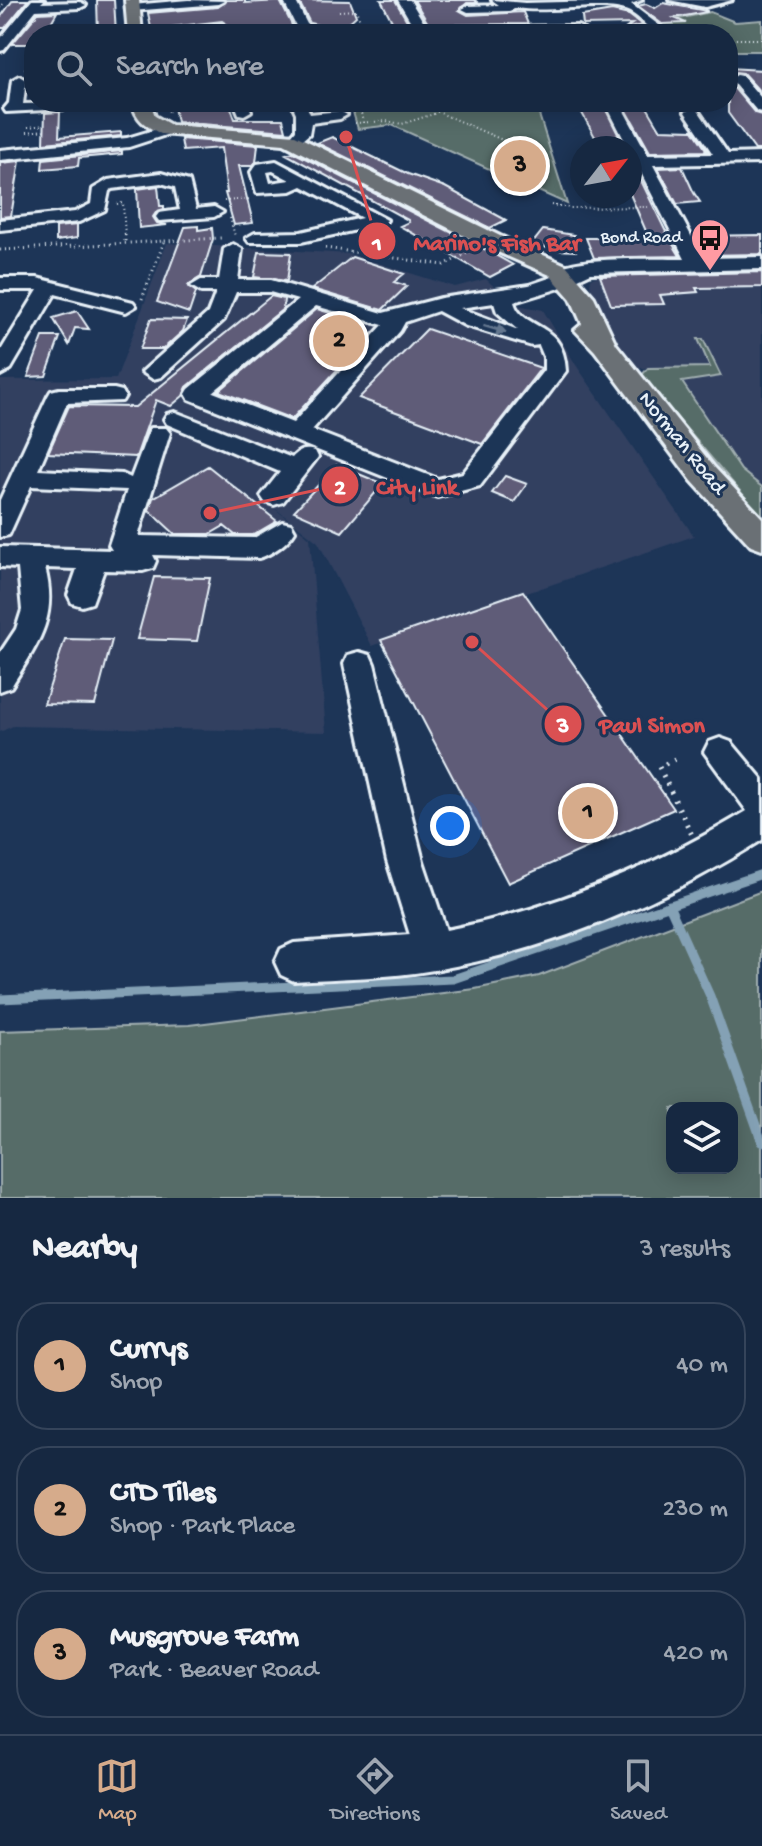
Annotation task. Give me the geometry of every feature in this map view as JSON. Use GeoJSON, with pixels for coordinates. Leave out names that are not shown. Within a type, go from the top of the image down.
{"type":"FeatureCollection","features":[{"type":"Feature","properties":{"kind":"main road"},"geometry":{"type":"LineString","coordinates":[[132,4],[134,24]]}},
{"type":"Feature","properties":{"kind":"main road"},"geometry":{"type":"LineString","coordinates":[[143,112],[149,120],[167,130],[292,133],[375,183],[492,241],[534,257],[561,275]]}},
{"type":"Feature","properties":{"kind":"main road","name":"Norman Road"},"geometry":{"type":"LineString","coordinates":[[561,275],[587,305],[604,346],[703,474],[762,538]]}},
{"type":"Feature","properties":{"kind":"street"},"geometry":{"type":"LineString","coordinates":[[289,0],[299,24]]}},
{"type":"Feature","properties":{"kind":"street"},"geometry":{"type":"LineString","coordinates":[[404,0],[418,24]]}},
{"type":"Feature","properties":{"kind":"street"},"geometry":{"type":"LineString","coordinates":[[497,1],[514,5],[636,0]]}},
{"type":"Feature","properties":{"kind":"street"},"geometry":{"type":"LineString","coordinates":[[675,0],[705,4],[726,0]]}},
{"type":"Feature","properties":{"kind":"street"},"geometry":{"type":"LineString","coordinates":[[132,4],[218,1]]}},
{"type":"Feature","properties":{"kind":"street"},"geometry":{"type":"LineString","coordinates":[[619,3],[634,9],[652,24]]}},
{"type":"Feature","properties":{"kind":"street"},"geometry":{"type":"LineString","coordinates":[[0,47],[34,4],[80,5]]}},
{"type":"Feature","properties":{"kind":"street"},"geometry":{"type":"LineString","coordinates":[[571,4],[577,24]]}},
{"type":"Feature","properties":{"kind":"street"},"geometry":{"type":"LineString","coordinates":[[468,9],[509,8],[514,5]]}},
{"type":"Feature","properties":{"kind":"street"},"geometry":{"type":"LineString","coordinates":[[275,16],[317,12]]}},
{"type":"Feature","properties":{"kind":"street"},"geometry":{"type":"LineString","coordinates":[[6,109],[16,104],[23,74]]}},
{"type":"Feature","properties":{"kind":"street"},"geometry":{"type":"LineString","coordinates":[[738,79],[762,79]]}},
{"type":"Feature","properties":{"kind":"street"},"geometry":{"type":"LineString","coordinates":[[738,85],[762,108]]}},
{"type":"Feature","properties":{"kind":"street"},"geometry":{"type":"LineString","coordinates":[[285,112],[292,133]]}},
{"type":"Feature","properties":{"kind":"street"},"geometry":{"type":"LineString","coordinates":[[292,133],[296,112]]}},
{"type":"Feature","properties":{"kind":"street"},"geometry":{"type":"LineString","coordinates":[[617,112],[629,136]]}},
{"type":"Feature","properties":{"kind":"street"},"geometry":{"type":"LineString","coordinates":[[692,112],[724,159]]}},
{"type":"Feature","properties":{"kind":"street"},"geometry":{"type":"LineString","coordinates":[[292,133],[340,115]]}},
{"type":"Feature","properties":{"kind":"street"},"geometry":{"type":"LineString","coordinates":[[24,153],[28,126]]}},
{"type":"Feature","properties":{"kind":"street"},"geometry":{"type":"LineString","coordinates":[[0,155],[135,141],[167,130]]}},
{"type":"Feature","properties":{"kind":"street"},"geometry":{"type":"LineString","coordinates":[[642,160],[762,158]]}},
{"type":"Feature","properties":{"kind":"street"},"geometry":{"type":"LineString","coordinates":[[642,162],[697,265]]}},
{"type":"Feature","properties":{"kind":"street"},"geometry":{"type":"LineString","coordinates":[[0,225],[79,217],[94,211],[99,204],[101,189],[108,185],[161,178],[183,184],[189,214]]}},
{"type":"Feature","properties":{"kind":"street"},"geometry":{"type":"LineString","coordinates":[[265,235],[301,237],[384,218],[302,179],[291,186],[269,188]]}},
{"type":"Feature","properties":{"kind":"street"},"geometry":{"type":"LineString","coordinates":[[340,198],[375,183]]}},
{"type":"Feature","properties":{"kind":"street"},"geometry":{"type":"LineString","coordinates":[[165,217],[215,207]]}},
{"type":"Feature","properties":{"kind":"street"},"geometry":{"type":"LineString","coordinates":[[153,372],[217,316],[228,286],[233,249]]}},
{"type":"Feature","properties":{"kind":"street"},"geometry":{"type":"LineString","coordinates":[[201,286],[271,286],[382,319],[395,320],[462,294],[600,266],[697,265],[758,269]]}},
{"type":"Feature","properties":{"kind":"street"},"geometry":{"type":"LineString","coordinates":[[441,304],[511,296],[561,275]]}},
{"type":"Feature","properties":{"kind":"street"},"geometry":{"type":"LineString","coordinates":[[0,284],[50,287],[126,306]]}},
{"type":"Feature","properties":{"kind":"street"},"geometry":{"type":"LineString","coordinates":[[0,369],[50,287]]}},
{"type":"Feature","properties":{"kind":"street"},"geometry":{"type":"LineString","coordinates":[[314,297],[197,394],[437,488],[471,480],[555,371],[556,356],[552,346],[530,325],[509,314],[503,304],[511,296]]}},
{"type":"Feature","properties":{"kind":"street"},"geometry":{"type":"LineString","coordinates":[[441,304],[450,312],[480,324],[552,346]]}},
{"type":"Feature","properties":{"kind":"street"},"geometry":{"type":"LineString","coordinates":[[274,496],[296,469],[308,437],[393,327],[395,320]]}},
{"type":"Feature","properties":{"kind":"street"},"geometry":{"type":"LineString","coordinates":[[0,528],[59,396],[114,396]]}},
{"type":"Feature","properties":{"kind":"street"},"geometry":{"type":"LineString","coordinates":[[82,595],[119,557],[166,426],[296,469]]}},
{"type":"Feature","properties":{"kind":"street"},"geometry":{"type":"LineString","coordinates":[[23,477],[122,483]]}},
{"type":"Feature","properties":{"kind":"street"},"geometry":{"type":"LineString","coordinates":[[14,557],[119,557],[259,548],[282,531]]}},
{"type":"Feature","properties":{"kind":"street"},"geometry":{"type":"LineString","coordinates":[[0,678],[36,618],[39,589],[14,557]]}},
{"type":"Feature","properties":{"kind":"street"},"geometry":{"type":"LineString","coordinates":[[359,664],[405,861],[434,951]]}},
{"type":"Feature","properties":{"kind":"street"},"geometry":{"type":"LineString","coordinates":[[720,752],[762,804]]}},
{"type":"Feature","properties":{"kind":"street"},"geometry":{"type":"LineString","coordinates":[[294,962],[434,951],[561,921],[707,856],[762,821]]}},
{"type":"Feature","properties":{"kind":"path"},"geometry":{"type":"LineString","coordinates":[[0,8],[4,3]]}},
{"type":"Feature","properties":{"kind":"path"},"geometry":{"type":"LineString","coordinates":[[339,11],[356,10],[362,24]]}},
{"type":"Feature","properties":{"kind":"path"},"geometry":{"type":"LineString","coordinates":[[738,39],[762,39]]}},
{"type":"Feature","properties":{"kind":"path"},"geometry":{"type":"LineString","coordinates":[[361,112],[363,123]]}},
{"type":"Feature","properties":{"kind":"path"},"geometry":{"type":"LineString","coordinates":[[355,123],[402,124],[437,113],[542,157]]}},
{"type":"Feature","properties":{"kind":"path"},"geometry":{"type":"LineString","coordinates":[[28,126],[45,125]]}},
{"type":"Feature","properties":{"kind":"path"},"geometry":{"type":"LineString","coordinates":[[28,126],[45,130]]}},
{"type":"Feature","properties":{"kind":"path"},"geometry":{"type":"LineString","coordinates":[[215,207],[258,198],[269,193],[269,188]]}},
{"type":"Feature","properties":{"kind":"path"},"geometry":{"type":"LineString","coordinates":[[99,204],[123,203],[125,242]]}},
{"type":"Feature","properties":{"kind":"path"},"geometry":{"type":"LineString","coordinates":[[551,205],[571,208],[666,207]]}},
{"type":"Feature","properties":{"kind":"path"},"geometry":{"type":"LineString","coordinates":[[0,250],[265,235]]}},
{"type":"Feature","properties":{"kind":"path"},"geometry":{"type":"LineString","coordinates":[[319,247],[444,265],[492,241]]}},
{"type":"Feature","properties":{"kind":"path"},"geometry":{"type":"LineString","coordinates":[[126,306],[142,300],[164,242]]}},
{"type":"Feature","properties":{"kind":"path"},"geometry":{"type":"LineString","coordinates":[[675,759],[659,767],[672,786],[679,817],[707,856]]}},
{"type":"Feature","properties":{"kind":"shaded area"},"geometry":{"type":"Polygon","coordinates":[[[167,243],[349,254],[455,287],[486,279],[512,304],[543,310],[576,365],[694,536],[372,646],[318,542],[267,502],[310,538],[326,732],[13,726],[0,732],[0,380],[116,379],[167,243]]]}},
{"type":"Feature","properties":{"kind":"shaded area"},"geometry":{"type":"Polygon","coordinates":[[[758,272],[762,278],[762,509],[671,371],[634,367],[609,331],[590,287],[591,278],[608,273],[758,272]]]}},
{"type":"Feature","properties":{"kind":"green space"},"geometry":{"type":"Polygon","coordinates":[[[710,12],[735,22],[762,20],[762,51],[738,51],[738,24],[655,24],[710,12]]]}},
{"type":"Feature","properties":{"kind":"green space"},"geometry":{"type":"Polygon","coordinates":[[[353,112],[538,112],[567,204],[392,125],[358,129],[353,112]]]}},
{"type":"Feature","properties":{"kind":"green space"},"geometry":{"type":"Polygon","coordinates":[[[698,339],[703,339],[721,376],[682,382],[741,470],[762,487],[762,517],[641,376],[648,368],[710,367],[698,339]]]}},
{"type":"Feature","properties":{"kind":"green space"},"geometry":{"type":"Polygon","coordinates":[[[762,891],[762,1198],[0,1198],[0,1031],[189,1025],[475,989],[539,976],[762,891]]]}},
{"type":"Feature","properties":{"kind":"building"},"geometry":{"type":"Polygon","coordinates":[[[13,0],[28,0],[5,28],[0,28],[0,18],[13,0]]]}},
{"type":"Feature","properties":{"kind":"building"},"geometry":{"type":"Polygon","coordinates":[[[97,0],[114,0],[115,24],[98,24],[97,0]]]}},
{"type":"Feature","properties":{"kind":"building"},"geometry":{"type":"Polygon","coordinates":[[[227,0],[245,0],[245,3],[280,1],[292,24],[226,24],[222,21],[150,24],[148,13],[218,7],[227,0]]]}},
{"type":"Feature","properties":{"kind":"building"},"geometry":{"type":"Polygon","coordinates":[[[298,0],[350,1],[356,16],[347,24],[310,23],[298,0]]]}},
{"type":"Feature","properties":{"kind":"building"},"geometry":{"type":"Polygon","coordinates":[[[381,0],[395,0],[409,24],[393,24],[381,0]]]}},
{"type":"Feature","properties":{"kind":"building"},"geometry":{"type":"Polygon","coordinates":[[[414,0],[475,0],[478,3],[467,3],[459,10],[468,15],[523,12],[528,24],[428,24],[414,0]]]}},
{"type":"Feature","properties":{"kind":"building"},"geometry":{"type":"Polygon","coordinates":[[[663,3],[707,12],[674,18],[686,23],[662,24],[638,6],[646,4],[655,8],[663,3]]]}},
{"type":"Feature","properties":{"kind":"building"},"geometry":{"type":"Polygon","coordinates":[[[612,11],[629,15],[641,24],[583,24],[582,16],[612,11]]]}},
{"type":"Feature","properties":{"kind":"building"},"geometry":{"type":"Polygon","coordinates":[[[57,12],[50,24],[29,24],[38,13],[57,12]]]}},
{"type":"Feature","properties":{"kind":"building"},"geometry":{"type":"Polygon","coordinates":[[[24,30],[24,44],[12,44],[24,30]]]}},
{"type":"Feature","properties":{"kind":"building"},"geometry":{"type":"Polygon","coordinates":[[[738,69],[762,70],[762,94],[743,73],[738,72],[738,69]]]}},
{"type":"Feature","properties":{"kind":"building"},"geometry":{"type":"Polygon","coordinates":[[[738,93],[755,113],[762,115],[762,150],[755,150],[728,113],[738,112],[738,93]]]}},
{"type":"Feature","properties":{"kind":"building"},"geometry":{"type":"Polygon","coordinates":[[[60,112],[59,137],[121,132],[121,136],[44,143],[45,113],[60,112]]]}},
{"type":"Feature","properties":{"kind":"building"},"geometry":{"type":"Polygon","coordinates":[[[175,112],[233,112],[235,119],[283,119],[286,131],[177,122],[175,112]]]}},
{"type":"Feature","properties":{"kind":"building"},"geometry":{"type":"Polygon","coordinates":[[[581,112],[607,112],[619,136],[594,136],[581,112]]]}},
{"type":"Feature","properties":{"kind":"building"},"geometry":{"type":"Polygon","coordinates":[[[628,112],[650,112],[660,129],[693,130],[707,151],[650,152],[628,112]]]}},
{"type":"Feature","properties":{"kind":"building"},"geometry":{"type":"Polygon","coordinates":[[[332,137],[408,174],[445,187],[506,220],[490,228],[317,143],[332,137]]]}},
{"type":"Feature","properties":{"kind":"building"},"geometry":{"type":"Polygon","coordinates":[[[181,139],[258,145],[256,162],[252,166],[239,166],[253,223],[234,225],[225,193],[221,148],[183,151],[181,139]]]}},
{"type":"Feature","properties":{"kind":"building"},"geometry":{"type":"Polygon","coordinates":[[[122,151],[122,154],[79,158],[78,166],[42,169],[43,159],[122,151]]]}},
{"type":"Feature","properties":{"kind":"building"},"geometry":{"type":"Polygon","coordinates":[[[293,152],[513,265],[490,277],[400,226],[408,220],[286,154],[293,152]]]}},
{"type":"Feature","properties":{"kind":"building"},"geometry":{"type":"Polygon","coordinates":[[[20,161],[11,216],[0,217],[0,163],[20,161]]]}},
{"type":"Feature","properties":{"kind":"building"},"geometry":{"type":"Polygon","coordinates":[[[682,167],[700,202],[677,204],[658,168],[682,167]]]}},
{"type":"Feature","properties":{"kind":"building"},"geometry":{"type":"Polygon","coordinates":[[[642,183],[680,256],[594,258],[586,238],[649,238],[636,208],[642,208],[642,183]]]}},
{"type":"Feature","properties":{"kind":"building"},"geometry":{"type":"Polygon","coordinates":[[[158,186],[160,206],[164,209],[157,211],[153,217],[157,223],[167,225],[139,228],[137,189],[158,186]]]}},
{"type":"Feature","properties":{"kind":"building"},"geometry":{"type":"Polygon","coordinates":[[[77,225],[77,238],[56,241],[56,227],[77,225]]]}},
{"type":"Feature","properties":{"kind":"building"},"geometry":{"type":"Polygon","coordinates":[[[198,226],[198,230],[212,228],[213,239],[201,277],[188,285],[196,292],[189,313],[157,302],[185,227],[198,226]]]}},
{"type":"Feature","properties":{"kind":"building"},"geometry":{"type":"Polygon","coordinates":[[[543,230],[574,235],[576,251],[532,244],[543,230]]]}},
{"type":"Feature","properties":{"kind":"building"},"geometry":{"type":"Polygon","coordinates":[[[762,235],[762,254],[705,255],[695,236],[762,235]]]}},
{"type":"Feature","properties":{"kind":"building"},"geometry":{"type":"Polygon","coordinates":[[[259,252],[291,253],[287,281],[254,277],[259,252]]]}},
{"type":"Feature","properties":{"kind":"building"},"geometry":{"type":"Polygon","coordinates":[[[352,257],[404,274],[394,282],[407,286],[382,310],[312,289],[352,257]]]}},
{"type":"Feature","properties":{"kind":"building"},"geometry":{"type":"Polygon","coordinates":[[[762,272],[762,287],[696,288],[698,292],[660,295],[664,304],[611,305],[600,276],[762,272]]]}},
{"type":"Feature","properties":{"kind":"building"},"geometry":{"type":"Polygon","coordinates":[[[271,296],[284,299],[283,309],[187,387],[183,396],[171,406],[156,400],[136,457],[48,453],[69,406],[135,407],[271,296]]]}},
{"type":"Feature","properties":{"kind":"building"},"geometry":{"type":"Polygon","coordinates":[[[317,309],[367,324],[358,331],[369,335],[292,419],[219,391],[317,309]]]}},
{"type":"Feature","properties":{"kind":"building"},"geometry":{"type":"Polygon","coordinates":[[[77,311],[89,329],[75,328],[69,345],[53,318],[77,311]]]}},
{"type":"Feature","properties":{"kind":"building"},"geometry":{"type":"Polygon","coordinates":[[[151,319],[187,320],[183,331],[163,349],[140,349],[151,319]]]}},
{"type":"Feature","properties":{"kind":"building"},"geometry":{"type":"Polygon","coordinates":[[[427,329],[541,368],[482,444],[359,398],[427,329]]]}},
{"type":"Feature","properties":{"kind":"building"},"geometry":{"type":"Polygon","coordinates":[[[43,337],[60,337],[46,376],[28,377],[43,337]]]}},
{"type":"Feature","properties":{"kind":"building"},"geometry":{"type":"Polygon","coordinates":[[[337,465],[383,484],[342,532],[294,511],[337,465]]]}},
{"type":"Feature","properties":{"kind":"building"},"geometry":{"type":"Polygon","coordinates":[[[208,466],[277,521],[253,535],[235,535],[224,526],[210,534],[175,534],[149,510],[153,498],[208,466]]]}},
{"type":"Feature","properties":{"kind":"building"},"geometry":{"type":"Polygon","coordinates":[[[505,476],[527,484],[514,502],[492,493],[505,476]]]}},
{"type":"Feature","properties":{"kind":"building"},"geometry":{"type":"Polygon","coordinates":[[[154,577],[210,578],[197,641],[137,639],[154,577]]]}},
{"type":"Feature","properties":{"kind":"building"},"geometry":{"type":"Polygon","coordinates":[[[523,591],[674,809],[508,883],[381,640],[523,591]]]}},
{"type":"Feature","properties":{"kind":"building"},"geometry":{"type":"Polygon","coordinates":[[[65,639],[112,640],[95,705],[44,704],[65,639]]]}},
{"type":"Feature","properties":{"kind":"waterway"},"geometry":{"type":"LineString","coordinates":[[669,906],[762,874]]}},
{"type":"Feature","properties":{"kind":"waterway"},"geometry":{"type":"LineString","coordinates":[[0,999],[453,979],[669,906]]}},
{"type":"Feature","properties":{"kind":"waterway"},"geometry":{"type":"LineString","coordinates":[[669,906],[710,996],[762,1142]]}},
{"type":"Feature","properties":{"kind":"place","name":"Marino's Fish Bar"},"geometry":{"type":"Point","coordinates":[346,137]}},
{"type":"Feature","properties":{"kind":"place","name":"Musgrove Farm"},"geometry":{"type":"Point","coordinates":[520,166]}},
{"type":"Feature","properties":{"kind":"place","name":"Bond Road"},"geometry":{"type":"Point","coordinates":[710,272]}},
{"type":"Feature","properties":{"kind":"place","name":"CTD Tiles"},"geometry":{"type":"Point","coordinates":[339,341]}},
{"type":"Feature","properties":{"kind":"place","name":"City Link"},"geometry":{"type":"Point","coordinates":[210,513]}},
{"type":"Feature","properties":{"kind":"place","name":"Paul Simon"},"geometry":{"type":"Point","coordinates":[472,642]}},
{"type":"Feature","properties":{"kind":"place","name":"Currys"},"geometry":{"type":"Point","coordinates":[588,813]}}]}
